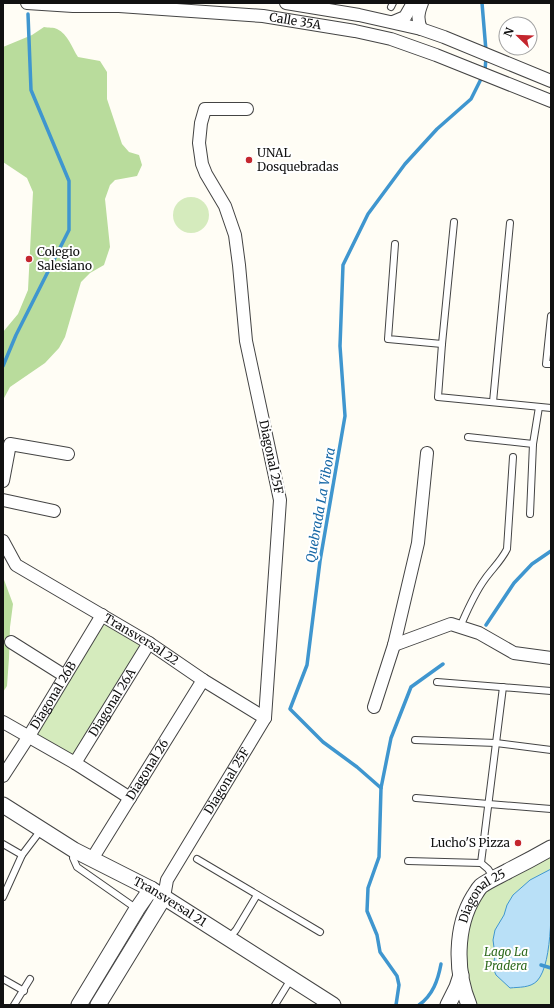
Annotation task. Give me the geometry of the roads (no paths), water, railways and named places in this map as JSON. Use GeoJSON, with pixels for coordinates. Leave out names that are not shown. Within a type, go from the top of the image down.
{"type":"FeatureCollection","features":[{"type":"Feature","properties":{"kind":"street","name":"Calle 35A"},"geometry":{"type":"LineString","coordinates":[[27,3],[73,6],[119,4],[263,16],[362,33],[391,39],[436,55],[551,101]]}},
{"type":"Feature","properties":{"kind":"street","name":"Calle 35A"},"geometry":{"type":"LineString","coordinates":[[286,3],[359,15],[421,29],[551,81]]}},
{"type":"Feature","properties":{"kind":"street"},"geometry":{"type":"LineString","coordinates":[[393,22],[405,17],[413,3]]}},
{"type":"Feature","properties":{"kind":"street"},"geometry":{"type":"LineString","coordinates":[[421,29],[418,21],[418,13],[422,3]]}},
{"type":"Feature","properties":{"kind":"street","name":"Diagonal 25F"},"geometry":{"type":"LineString","coordinates":[[98,1005],[164,897],[166,880],[265,718],[280,500],[246,341],[235,235],[225,206],[206,174],[202,164],[199,143],[201,123],[205,109],[248,110]]}},
{"type":"Feature","properties":{"kind":"street"},"geometry":{"type":"LineString","coordinates":[[3,481],[10,444],[68,454]]}},
{"type":"Feature","properties":{"kind":"street"},"geometry":{"type":"LineString","coordinates":[[374,707],[394,645],[418,543],[427,453]]}},
{"type":"Feature","properties":{"kind":"street"},"geometry":{"type":"LineString","coordinates":[[3,500],[54,511]]}},
{"type":"Feature","properties":{"kind":"street","name":"Transversal 22"},"geometry":{"type":"LineString","coordinates":[[3,541],[16,565],[149,643],[203,680],[265,718]]}},
{"type":"Feature","properties":{"kind":"street","name":"Diagonal 26B"},"geometry":{"type":"LineString","coordinates":[[3,776],[102,615]]}},
{"type":"Feature","properties":{"kind":"street"},"geometry":{"type":"LineString","coordinates":[[394,645],[451,624],[479,633],[514,653],[551,658]]}},
{"type":"Feature","properties":{"kind":"street"},"geometry":{"type":"LineString","coordinates":[[10,642],[65,676]]}},
{"type":"Feature","properties":{"kind":"street","name":"Diagonal 26A"},"geometry":{"type":"LineString","coordinates":[[75,763],[149,643]]}},
{"type":"Feature","properties":{"kind":"street","name":"Diagonal 26"},"geometry":{"type":"LineString","coordinates":[[92,859],[203,680]]}},
{"type":"Feature","properties":{"kind":"street"},"geometry":{"type":"LineString","coordinates":[[3,722],[75,763],[130,798]]}},
{"type":"Feature","properties":{"kind":"street","name":"Transversal 21"},"geometry":{"type":"LineString","coordinates":[[3,806],[74,850],[151,889],[333,1005]]}},
{"type":"Feature","properties":{"kind":"street","name":"Diagonal 25"},"geometry":{"type":"LineString","coordinates":[[469,1005],[463,988],[460,945],[462,924],[471,901],[480,887],[551,848]]}},
{"type":"Feature","properties":{"kind":"street","name":"Diagonal 25F"},"geometry":{"type":"LineString","coordinates":[[79,1005],[137,909],[151,889],[166,880]]}},
{"type":"Feature","properties":{"kind":"street","name":"Diagonal 25"},"geometry":{"type":"LineString","coordinates":[[448,1005],[457,987],[461,971]]}},
{"type":"Feature","properties":{"kind":"lane"},"geometry":{"type":"LineString","coordinates":[[454,222],[438,397],[551,408]]}},
{"type":"Feature","properties":{"kind":"lane"},"geometry":{"type":"LineString","coordinates":[[493,402],[510,223]]}},
{"type":"Feature","properties":{"kind":"lane"},"geometry":{"type":"LineString","coordinates":[[396,244],[388,339],[442,344]]}},
{"type":"Feature","properties":{"kind":"lane"},"geometry":{"type":"LineString","coordinates":[[551,317],[546,364],[551,364]]}},
{"type":"Feature","properties":{"kind":"lane"},"geometry":{"type":"LineString","coordinates":[[530,514],[534,444],[539,407]]}},
{"type":"Feature","properties":{"kind":"lane"},"geometry":{"type":"LineString","coordinates":[[468,437],[534,444]]}},
{"type":"Feature","properties":{"kind":"lane"},"geometry":{"type":"LineString","coordinates":[[460,627],[471,603],[507,549],[513,458]]}},
{"type":"Feature","properties":{"kind":"lane"},"geometry":{"type":"LineString","coordinates":[[438,682],[551,691]]}},
{"type":"Feature","properties":{"kind":"lane"},"geometry":{"type":"LineString","coordinates":[[481,863],[503,687]]}},
{"type":"Feature","properties":{"kind":"lane"},"geometry":{"type":"LineString","coordinates":[[415,740],[496,743],[551,750]]}},
{"type":"Feature","properties":{"kind":"lane"},"geometry":{"type":"LineString","coordinates":[[416,798],[551,809]]}},
{"type":"Feature","properties":{"kind":"lane"},"geometry":{"type":"LineString","coordinates":[[3,897],[22,855],[41,830]]}},
{"type":"Feature","properties":{"kind":"lane"},"geometry":{"type":"LineString","coordinates":[[3,844],[22,855]]}},
{"type":"Feature","properties":{"kind":"lane"},"geometry":{"type":"LineString","coordinates":[[74,850],[73,858],[77,867],[137,909]]}},
{"type":"Feature","properties":{"kind":"lane"},"geometry":{"type":"LineString","coordinates":[[197,859],[320,932]]}},
{"type":"Feature","properties":{"kind":"lane"},"geometry":{"type":"LineString","coordinates":[[408,861],[481,863],[488,869],[494,878]]}},
{"type":"Feature","properties":{"kind":"lane"},"geometry":{"type":"LineString","coordinates":[[229,938],[236,930],[257,895]]}},
{"type":"Feature","properties":{"kind":"lane"},"geometry":{"type":"LineString","coordinates":[[275,1005],[292,978]]}},
{"type":"Feature","properties":{"kind":"lane"},"geometry":{"type":"LineString","coordinates":[[3,979],[24,991]]}},
{"type":"Feature","properties":{"kind":"lane"},"geometry":{"type":"LineString","coordinates":[[14,1005],[30,979]]}},
{"type":"Feature","properties":{"kind":"water"},"geometry":{"type":"Polygon","coordinates":[[[551,869],[549,945],[542,972],[537,981],[531,985],[510,988],[496,975],[493,968],[495,955],[493,940],[495,930],[513,895],[530,880],[551,869]]]}},
{"type":"Feature","properties":{"kind":"waterway","name":"Quebrada La Vibora"},"geometry":{"type":"LineString","coordinates":[[482,3],[486,51]]}},
{"type":"Feature","properties":{"kind":"waterway"},"geometry":{"type":"LineString","coordinates":[[3,366],[16,335],[69,230],[69,181],[31,90],[28,14]]}},
{"type":"Feature","properties":{"kind":"waterway","name":"Quebrada La Vibora"},"geometry":{"type":"LineString","coordinates":[[381,788],[357,767],[323,742],[290,709],[307,665],[320,561],[345,416],[340,346],[343,265],[368,214],[405,164],[437,129],[471,99],[485,71],[486,57]]}},
{"type":"Feature","properties":{"kind":"waterway"},"geometry":{"type":"LineString","coordinates":[[486,625],[514,583],[532,564],[551,551]]}},
{"type":"Feature","properties":{"kind":"waterway","name":"Quebrada La Vibora"},"geometry":{"type":"LineString","coordinates":[[396,1005],[399,985],[397,976],[380,952],[377,935],[367,911],[368,888],[379,857],[381,788],[391,738],[411,687],[443,664]]}},
{"type":"Feature","properties":{"kind":"waterway"},"geometry":{"type":"LineString","coordinates":[[419,1005],[428,997],[434,987],[441,964]]}},
{"type":"Feature","properties":{"kind":"waterway"},"geometry":{"type":"LineString","coordinates":[[541,965],[551,968]]}},
{"type":"Feature","properties":{"kind":"place","name":"UNAL Dosquebradas"},"geometry":{"type":"Point","coordinates":[249,160]}},
{"type":"Feature","properties":{"kind":"place","name":"Colegio Salesiano"},"geometry":{"type":"Point","coordinates":[29,259]}},
{"type":"Feature","properties":{"kind":"place","name":"Lucho'S Pizza"},"geometry":{"type":"Point","coordinates":[518,843]}},
{"type":"Feature","properties":{"kind":"park label","name":"Lago La Pradera"},"geometry":{"type":"Point","coordinates":[506,959]}}]}
